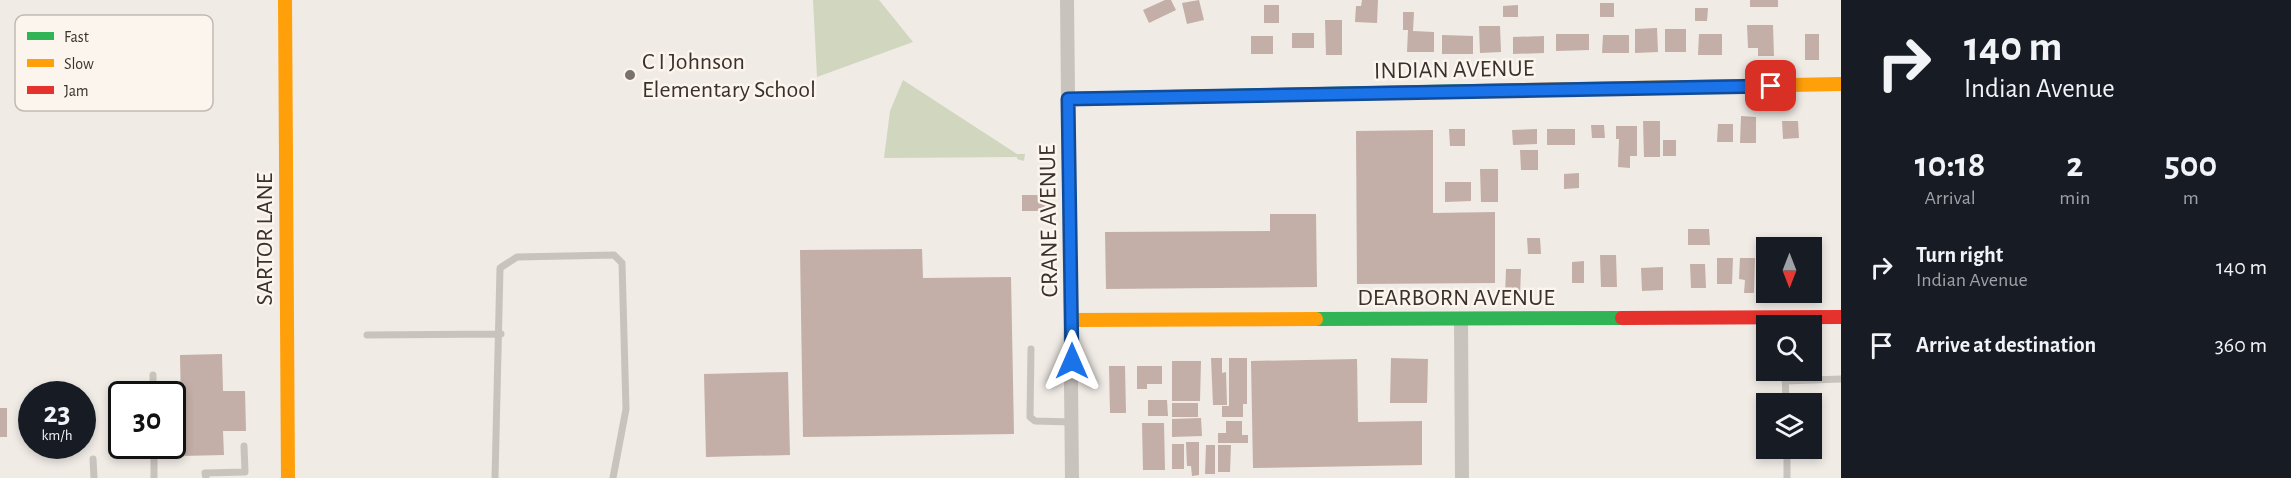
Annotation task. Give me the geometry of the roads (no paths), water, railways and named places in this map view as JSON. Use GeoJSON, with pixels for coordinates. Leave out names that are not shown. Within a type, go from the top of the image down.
{"type":"FeatureCollection","features":[{"type":"Feature","properties":{"kind":"street","name":"SARTOR LANE"},"geometry":{"type":"LineString","coordinates":[[285,0],[288,478]]}},
{"type":"Feature","properties":{"kind":"street","name":"CRANE AVENUE"},"geometry":{"type":"LineString","coordinates":[[1067,0],[1072,478]]}},
{"type":"Feature","properties":{"kind":"street","name":"INDIAN AVENUE"},"geometry":{"type":"LineString","coordinates":[[1068,99],[1841,84]]}},
{"type":"Feature","properties":{"kind":"street","name":"DEARBORN AVENUE"},"geometry":{"type":"LineString","coordinates":[[1822,319],[1841,317]]}},
{"type":"Feature","properties":{"kind":"street","name":"DEARBORN AVENUE"},"geometry":{"type":"LineString","coordinates":[[1072,320],[1461,319],[1756,322]]}},
{"type":"Feature","properties":{"kind":"street"},"geometry":{"type":"LineString","coordinates":[[1461,319],[1462,478]]}},
{"type":"Feature","properties":{"kind":"lane"},"geometry":{"type":"LineString","coordinates":[[495,478],[501,334],[501,268],[517,257],[614,255],[622,263],[626,410],[614,478]]}},
{"type":"Feature","properties":{"kind":"lane"},"geometry":{"type":"LineString","coordinates":[[367,335],[501,334]]}},
{"type":"Feature","properties":{"kind":"lane"},"geometry":{"type":"LineString","coordinates":[[1031,349],[1030,417],[1035,421],[1072,422]]}},
{"type":"Feature","properties":{"kind":"lane"},"geometry":{"type":"LineString","coordinates":[[153,375],[153,381]]}},
{"type":"Feature","properties":{"kind":"lane"},"geometry":{"type":"LineString","coordinates":[[1822,380],[1841,380]]}},
{"type":"Feature","properties":{"kind":"lane"},"geometry":{"type":"LineString","coordinates":[[1785,381],[1786,393]]}},
{"type":"Feature","properties":{"kind":"lane"},"geometry":{"type":"LineString","coordinates":[[206,478],[205,473],[244,472],[244,446]]}},
{"type":"Feature","properties":{"kind":"lane"},"geometry":{"type":"LineString","coordinates":[[93,459],[94,478]]}},
{"type":"Feature","properties":{"kind":"lane"},"geometry":{"type":"LineString","coordinates":[[154,459],[154,478]]}},
{"type":"Feature","properties":{"kind":"lane"},"geometry":{"type":"LineString","coordinates":[[1787,459],[1787,478]]}},
{"type":"Feature","properties":{"kind":"place","name":"C I Johnson Elementary School"},"geometry":{"type":"Point","coordinates":[630,75]}}]}
